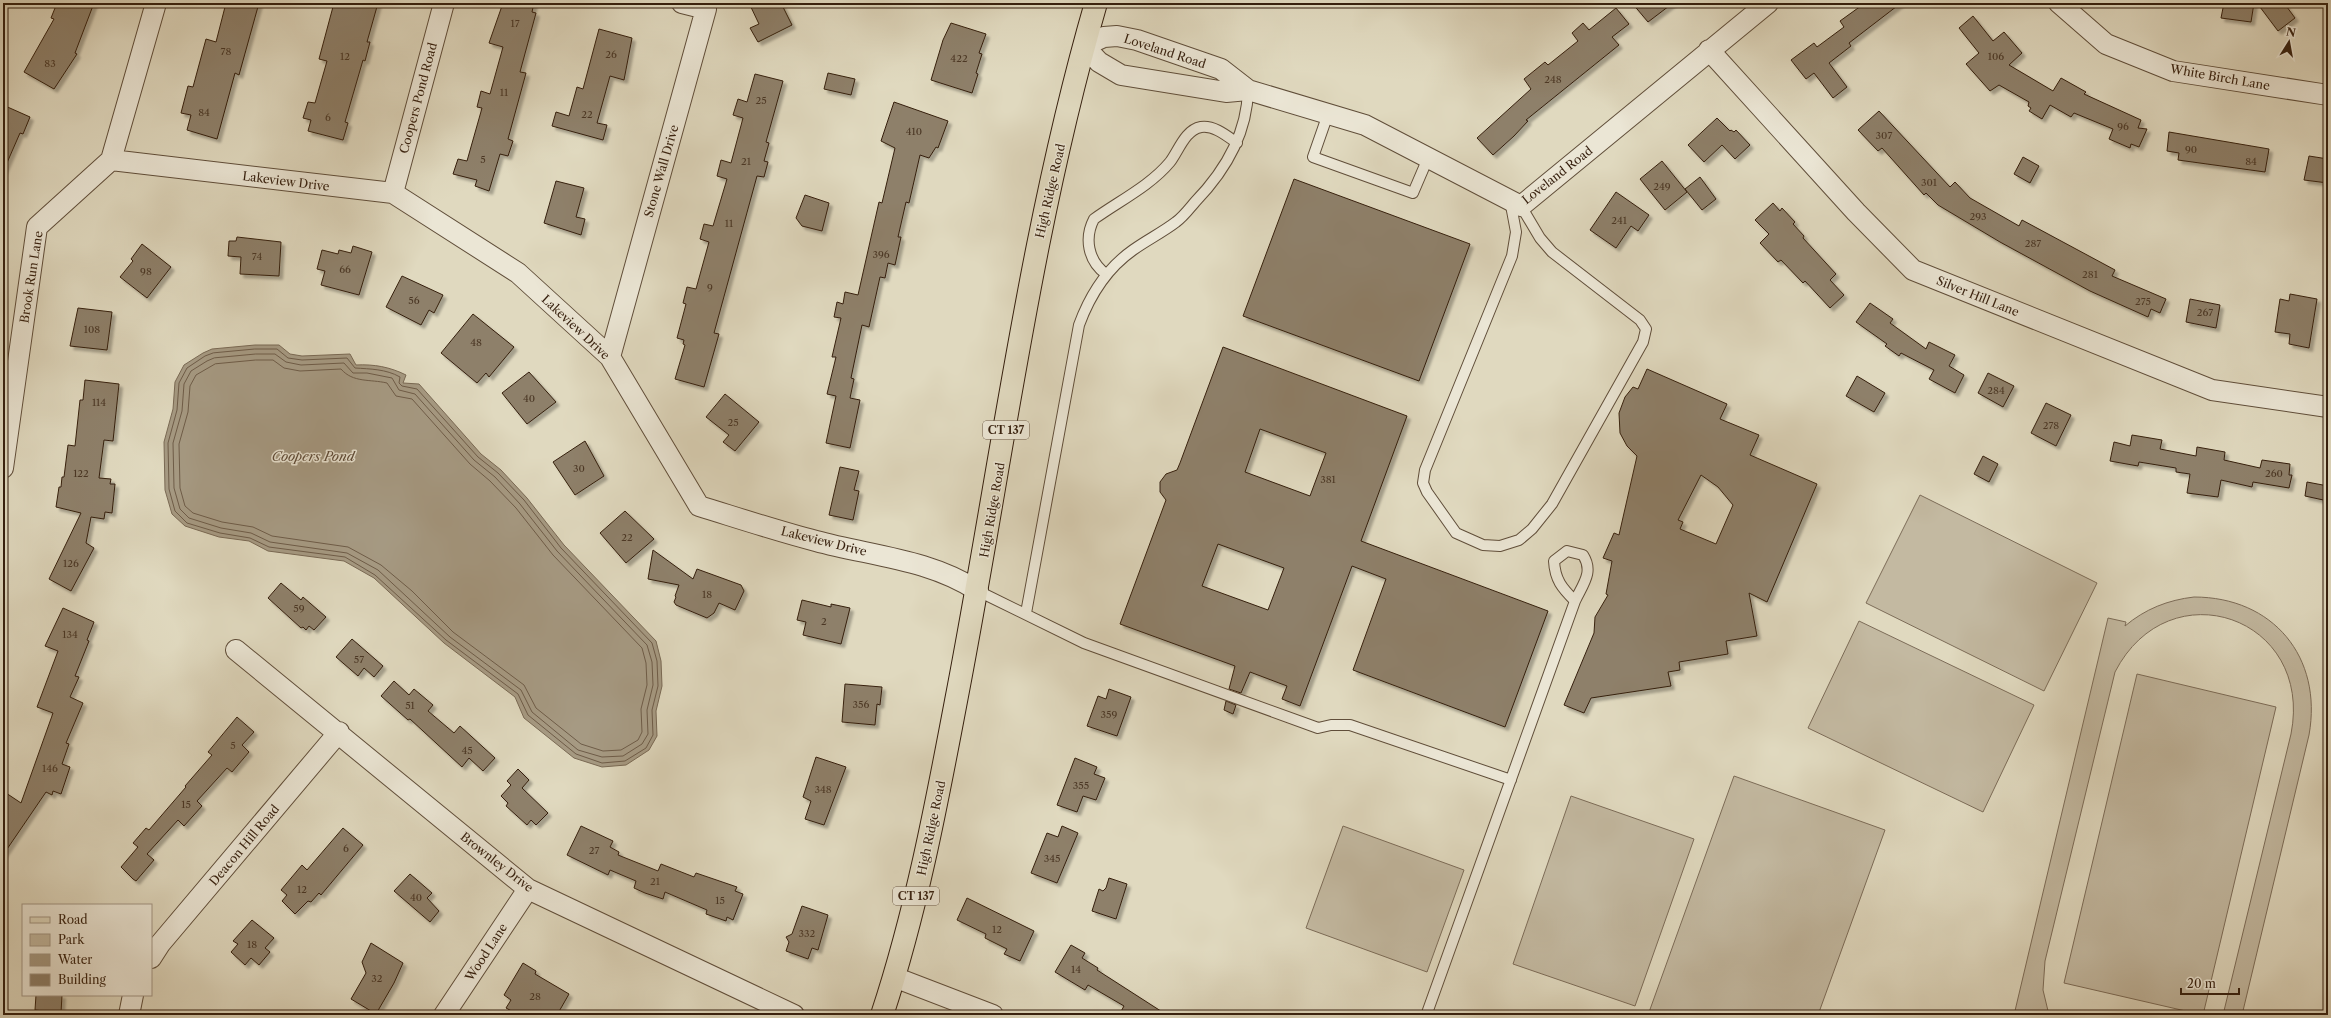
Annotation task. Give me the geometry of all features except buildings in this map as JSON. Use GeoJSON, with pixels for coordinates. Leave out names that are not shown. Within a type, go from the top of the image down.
{"type":"FeatureCollection","features":[{"type":"Feature","properties":{"kind":"main road","name":"High Ridge Road"},"geometry":{"type":"LineString","coordinates":[[882,1015],[894,977],[926,857],[978,591],[1036,252],[1084,46],[1096,3]]}},
{"type":"Feature","properties":{"kind":"street"},"geometry":{"type":"LineString","coordinates":[[111,160],[156,3]]}},
{"type":"Feature","properties":{"kind":"street","name":"Coopers Pond Road"},"geometry":{"type":"LineString","coordinates":[[393,193],[444,3]]}},
{"type":"Feature","properties":{"kind":"street","name":"Stone Wall Drive"},"geometry":{"type":"LineString","coordinates":[[610,357],[706,9],[682,3]]}},
{"type":"Feature","properties":{"kind":"street","name":"Loveland Road"},"geometry":{"type":"LineString","coordinates":[[1248,90],[1226,92],[1121,75],[1099,62],[1084,46],[1104,37],[1117,36],[1131,38],[1221,69],[1248,90],[1365,125],[1516,203],[1768,3]]}},
{"type":"Feature","properties":{"kind":"street","name":"White Birch Lane"},"geometry":{"type":"LineString","coordinates":[[2059,3],[2106,44],[2173,71],[2328,95]]}},
{"type":"Feature","properties":{"kind":"street","name":"Silver Hill Lane"},"geometry":{"type":"LineString","coordinates":[[1709,50],[1856,212],[1913,270],[2212,390],[2328,407]]}},
{"type":"Feature","properties":{"kind":"street","name":"Lakeview Drive"},"geometry":{"type":"LineString","coordinates":[[111,160],[393,193],[518,273],[610,357],[700,506],[816,541],[927,566],[963,581],[978,591]]}},
{"type":"Feature","properties":{"kind":"street","name":"Brook Run Lane"},"geometry":{"type":"LineString","coordinates":[[3,468],[37,227],[111,160]]}},
{"type":"Feature","properties":{"kind":"street","name":"Brownley Drive"},"geometry":{"type":"LineString","coordinates":[[236,650],[339,732],[528,889],[794,1015]]}},
{"type":"Feature","properties":{"kind":"street","name":"Deacon Hill Road"},"geometry":{"type":"LineString","coordinates":[[152,956],[160,944],[339,732]]}},
{"type":"Feature","properties":{"kind":"street","name":"Wood Lane"},"geometry":{"type":"LineString","coordinates":[[444,1015],[528,889]]}},
{"type":"Feature","properties":{"kind":"street"},"geometry":{"type":"LineString","coordinates":[[894,977],[993,1015]]}},
{"type":"Feature","properties":{"kind":"street"},"geometry":{"type":"LineString","coordinates":[[129,1015],[133,996]]}},
{"type":"Feature","properties":{"kind":"lane"},"geometry":{"type":"LineString","coordinates":[[1026,613],[1079,325],[1087,303],[1106,274],[1132,250],[1177,221],[1212,185],[1237,143],[1248,107],[1248,90]]}},
{"type":"Feature","properties":{"kind":"lane"},"geometry":{"type":"LineString","coordinates":[[1328,114],[1313,157],[1413,193],[1428,158]]}},
{"type":"Feature","properties":{"kind":"lane"},"geometry":{"type":"LineString","coordinates":[[1106,274],[1098,268],[1088,242],[1090,228],[1094,219],[1152,179],[1169,162],[1191,131],[1202,127],[1216,129],[1237,143]]}},
{"type":"Feature","properties":{"kind":"lane"},"geometry":{"type":"LineString","coordinates":[[1516,203],[1540,238],[1552,252],[1640,320],[1646,329],[1643,342],[1552,504],[1532,529],[1519,540],[1500,546],[1483,545],[1456,533],[1427,492],[1423,483],[1425,470],[1512,256],[1516,232],[1516,203]]}},
{"type":"Feature","properties":{"kind":"lane"},"geometry":{"type":"LineString","coordinates":[[1427,1013],[1575,601],[1585,580],[1588,563],[1583,555],[1568,551],[1554,561],[1555,572],[1560,586],[1575,601]]}},
{"type":"Feature","properties":{"kind":"lane"},"geometry":{"type":"LineString","coordinates":[[978,591],[1026,613],[1084,643],[1318,728],[1331,725],[1350,725],[1511,780]]}},
{"type":"Feature","properties":{"kind":"green space"},"geometry":{"type":"Polygon","coordinates":[[[1920,495],[2097,583],[2044,691],[1866,603],[1920,495]]]}},
{"type":"Feature","properties":{"kind":"green space"},"geometry":{"type":"Polygon","coordinates":[[[2194,597],[2222,600],[2247,608],[2269,620],[2286,637],[2300,657],[2308,681],[2311,707],[2309,735],[2242,1015],[2223,1015],[2291,734],[2292,693],[2281,660],[2260,635],[2232,620],[2200,615],[2169,621],[2139,640],[2115,672],[2045,961],[2043,990],[2049,1015],[2014,1015],[2108,618],[2126,622],[2125,626],[2157,606],[2175,600],[2194,597]]]}},
{"type":"Feature","properties":{"kind":"green space"},"geometry":{"type":"Polygon","coordinates":[[[1859,621],[2034,705],[1983,812],[1808,728],[1859,621]]]}},
{"type":"Feature","properties":{"kind":"green space"},"geometry":{"type":"Polygon","coordinates":[[[2137,674],[2276,707],[2203,1015],[2064,983],[2137,674]]]}},
{"type":"Feature","properties":{"kind":"green space"},"geometry":{"type":"Polygon","coordinates":[[[1734,776],[1885,830],[1818,1015],[1648,1015],[1734,776]]]}},
{"type":"Feature","properties":{"kind":"green space"},"geometry":{"type":"Polygon","coordinates":[[[1571,796],[1694,839],[1635,1006],[1513,964],[1571,796]]]}},
{"type":"Feature","properties":{"kind":"green space"},"geometry":{"type":"Polygon","coordinates":[[[1343,826],[1464,870],[1427,972],[1306,928],[1343,826]]]}},
{"type":"Feature","properties":{"kind":"water","name":"Coopers Pond"},"geometry":{"type":"Polygon","coordinates":[[[255,345],[279,345],[290,354],[302,356],[350,354],[356,365],[369,365],[388,368],[406,375],[403,383],[419,384],[481,454],[501,470],[527,498],[564,545],[656,641],[661,661],[662,686],[656,711],[657,736],[649,750],[626,765],[602,767],[574,758],[524,718],[515,697],[444,643],[374,578],[344,561],[268,551],[249,541],[219,537],[185,526],[172,514],[165,490],[164,442],[173,409],[175,382],[184,365],[203,353],[212,349],[255,345]]]}}]}
